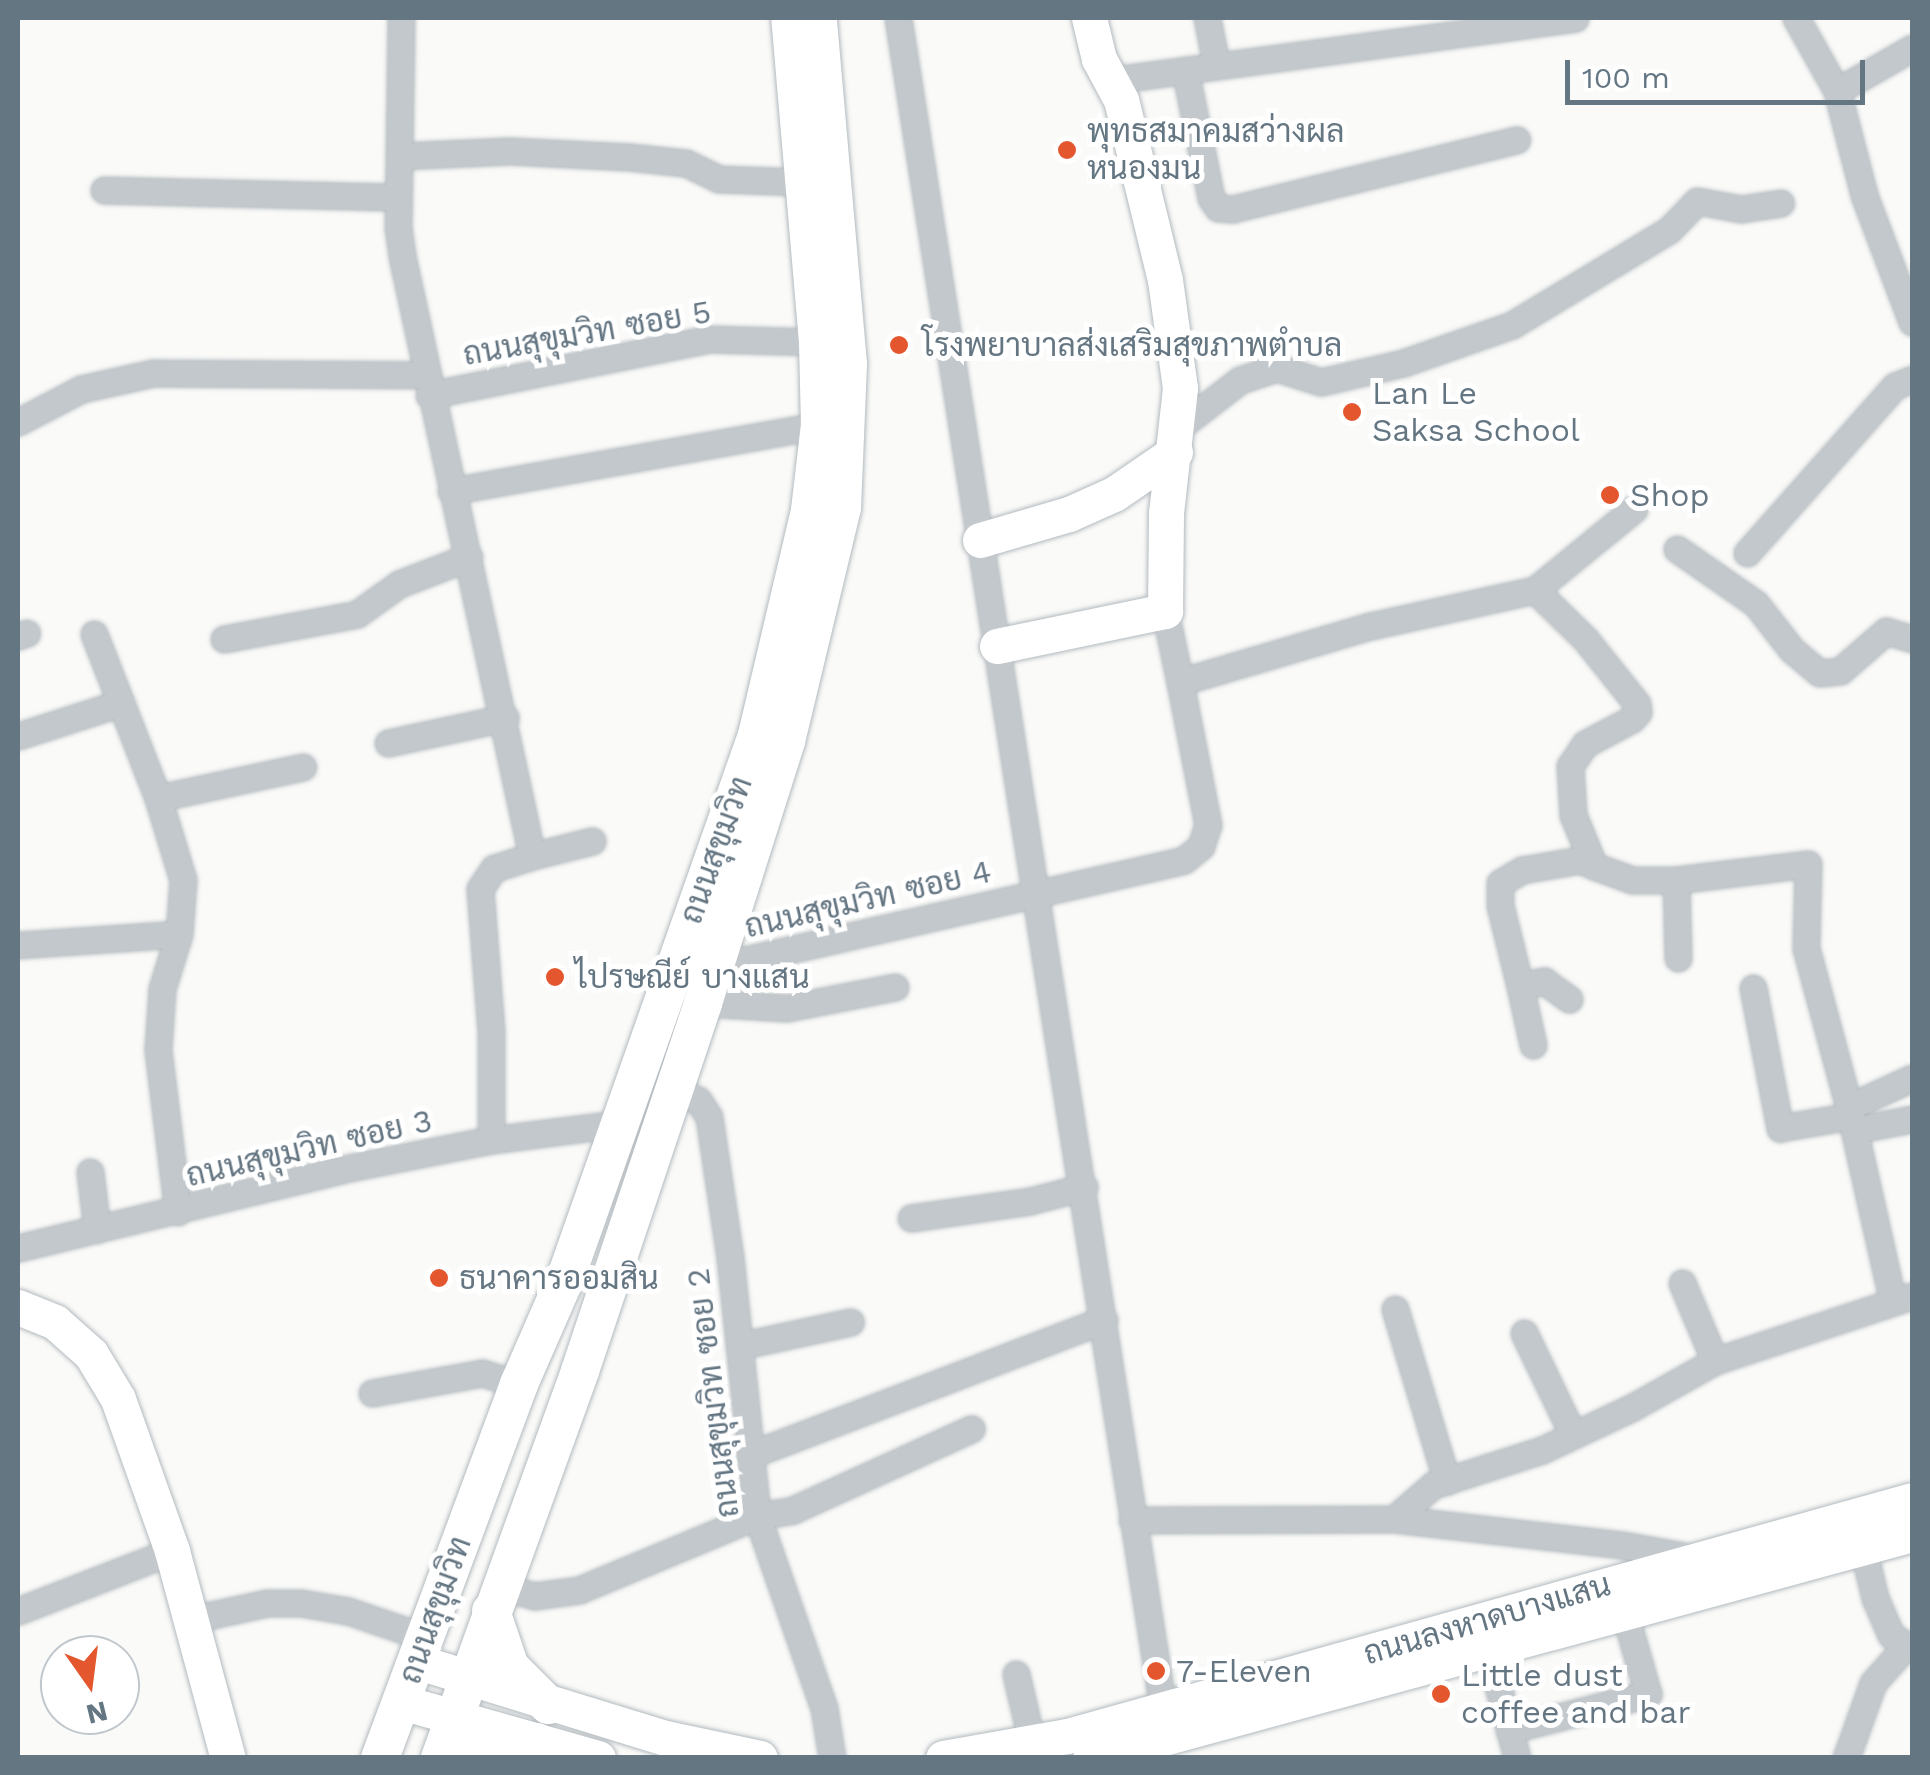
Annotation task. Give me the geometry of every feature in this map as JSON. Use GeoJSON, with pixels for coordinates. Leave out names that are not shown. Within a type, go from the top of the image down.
{"type":"FeatureCollection","features":[{"type":"Feature","properties":{"kind":"main road","name":"ถนนสุขุมวิท"},"geometry":{"type":"LineString","coordinates":[[380,1758],[519,1384],[566,1274],[757,735],[810,510],[820,425],[818,342],[801,182],[790,18]]}},
{"type":"Feature","properties":{"kind":"main road","name":"ถนนสุขุมวิท"},"geometry":{"type":"LineString","coordinates":[[440,1758],[703,1003],[786,741],[842,508],[848,364],[818,18]]}},
{"type":"Feature","properties":{"kind":"main road"},"geometry":{"type":"LineString","coordinates":[[997,646],[1165,611],[1166,513],[1180,388],[1165,280],[1113,80],[1099,59],[1089,18]]}},
{"type":"Feature","properties":{"kind":"main road"},"geometry":{"type":"LineString","coordinates":[[980,540],[1069,514],[1114,494],[1177,439]]}},
{"type":"Feature","properties":{"kind":"main road"},"geometry":{"type":"LineString","coordinates":[[18,1306],[55,1322],[91,1354],[118,1399],[193,1618],[228,1758]]}},
{"type":"Feature","properties":{"kind":"main road","name":"ถนนลงหาดบางแสน"},"geometry":{"type":"LineString","coordinates":[[1090,1758],[1701,1560],[1912,1500]]}},
{"type":"Feature","properties":{"kind":"main road","name":"ถนนลงหาดบางแสน"},"geometry":{"type":"LineString","coordinates":[[943,1758],[1032,1743],[1167,1735],[1489,1652],[1912,1534]]}},
{"type":"Feature","properties":{"kind":"main road"},"geometry":{"type":"LineString","coordinates":[[496,1599],[510,1667],[548,1705]]}},
{"type":"Feature","properties":{"kind":"main road"},"geometry":{"type":"LineString","coordinates":[[419,1649],[465,1680],[666,1738],[760,1758]]}},
{"type":"Feature","properties":{"kind":"main road"},"geometry":{"type":"LineString","coordinates":[[400,1702],[598,1758]]}},
{"type":"Feature","properties":{"kind":"main road"},"geometry":{"type":"LineString","coordinates":[[450,1758],[484,1737],[536,1742]]}},
{"type":"Feature","properties":{"kind":"street"},"geometry":{"type":"LineString","coordinates":[[402,18],[398,197],[402,256],[532,856]]}},
{"type":"Feature","properties":{"kind":"street"},"geometry":{"type":"LineString","coordinates":[[898,18],[1167,1735]]}},
{"type":"Feature","properties":{"kind":"street"},"geometry":{"type":"LineString","coordinates":[[1207,18],[1216,63]]}},
{"type":"Feature","properties":{"kind":"street"},"geometry":{"type":"LineString","coordinates":[[1113,80],[1216,63],[1575,18]]}},
{"type":"Feature","properties":{"kind":"street"},"geometry":{"type":"LineString","coordinates":[[1796,18],[1837,91],[1864,195],[1912,322]]}},
{"type":"Feature","properties":{"kind":"street"},"geometry":{"type":"LineString","coordinates":[[1837,91],[1912,48]]}},
{"type":"Feature","properties":{"kind":"street"},"geometry":{"type":"LineString","coordinates":[[1184,70],[1211,198],[1218,208],[1233,209],[1517,140]]}},
{"type":"Feature","properties":{"kind":"street"},"geometry":{"type":"LineString","coordinates":[[399,156],[510,151],[629,157],[686,163],[718,179],[801,182]]}},
{"type":"Feature","properties":{"kind":"street"},"geometry":{"type":"LineString","coordinates":[[104,190],[398,197]]}},
{"type":"Feature","properties":{"kind":"street"},"geometry":{"type":"LineString","coordinates":[[1177,439],[1240,380],[1277,368],[1320,382],[1403,363],[1512,324],[1669,230],[1697,201],[1741,209],[1781,203]]}},
{"type":"Feature","properties":{"kind":"street","name":"ถนนสุขุมวิท ซอย 5"},"geometry":{"type":"LineString","coordinates":[[18,422],[81,389],[153,372],[428,386],[709,339],[818,342]]}},
{"type":"Feature","properties":{"kind":"street"},"geometry":{"type":"LineString","coordinates":[[1747,553],[1895,386],[1912,379]]}},
{"type":"Feature","properties":{"kind":"street"},"geometry":{"type":"LineString","coordinates":[[451,490],[820,425]]}},
{"type":"Feature","properties":{"kind":"street"},"geometry":{"type":"LineString","coordinates":[[1180,682],[1370,626],[1535,590],[1634,509]]}},
{"type":"Feature","properties":{"kind":"street"},"geometry":{"type":"LineString","coordinates":[[1677,549],[1756,604],[1792,650],[1819,673],[1830,676],[1840,671],[1886,630],[1912,639]]}},
{"type":"Feature","properties":{"kind":"street"},"geometry":{"type":"LineString","coordinates":[[224,639],[356,614],[399,584],[468,556]]}},
{"type":"Feature","properties":{"kind":"street"},"geometry":{"type":"LineString","coordinates":[[1535,590],[1586,640],[1637,704],[1632,718],[1585,744],[1570,766],[1572,816],[1594,866]]}},
{"type":"Feature","properties":{"kind":"street","name":"ถนนสุขุมวิท ซอย 4"},"geometry":{"type":"LineString","coordinates":[[714,967],[1184,860],[1200,846],[1208,825],[1165,611]]}},
{"type":"Feature","properties":{"kind":"street"},"geometry":{"type":"LineString","coordinates":[[94,634],[158,798],[183,880],[179,934],[162,988],[158,1050],[178,1212]]}},
{"type":"Feature","properties":{"kind":"street"},"geometry":{"type":"LineString","coordinates":[[18,736],[121,703]]}},
{"type":"Feature","properties":{"kind":"street"},"geometry":{"type":"LineString","coordinates":[[388,743],[505,718]]}},
{"type":"Feature","properties":{"kind":"street"},"geometry":{"type":"LineString","coordinates":[[158,798],[303,768]]}},
{"type":"Feature","properties":{"kind":"street"},"geometry":{"type":"LineString","coordinates":[[491,1140],[491,1032],[480,889],[494,868],[592,841]]}},
{"type":"Feature","properties":{"kind":"street"},"geometry":{"type":"LineString","coordinates":[[1394,1519],[1433,1485],[1573,1435],[1714,1360],[1902,1299],[1806,948],[1808,864],[1676,880],[1632,880],[1580,860],[1522,870],[1500,883],[1500,905],[1533,1045]]}},
{"type":"Feature","properties":{"kind":"street"},"geometry":{"type":"LineString","coordinates":[[1676,880],[1678,958]]}},
{"type":"Feature","properties":{"kind":"street"},"geometry":{"type":"LineString","coordinates":[[18,945],[179,934]]}},
{"type":"Feature","properties":{"kind":"street"},"geometry":{"type":"LineString","coordinates":[[1520,986],[1544,981],[1569,999]]}},
{"type":"Feature","properties":{"kind":"street"},"geometry":{"type":"LineString","coordinates":[[703,1003],[787,1008],[894,986]]}},
{"type":"Feature","properties":{"kind":"street"},"geometry":{"type":"LineString","coordinates":[[1754,988],[1780,1128],[1851,1118],[1912,1119]]}},
{"type":"Feature","properties":{"kind":"street"},"geometry":{"type":"LineString","coordinates":[[1851,1118],[1912,1078]]}},
{"type":"Feature","properties":{"kind":"street","name":"ถนนสุขุมวิท ซอย 2"},"geometry":{"type":"LineString","coordinates":[[675,1089],[698,1100],[709,1116],[756,1516],[824,1708],[832,1758]]}},
{"type":"Feature","properties":{"kind":"street","name":"ถนนสุขุมวิท ซอย 3"},"geometry":{"type":"LineString","coordinates":[[18,1248],[344,1169],[491,1140],[618,1124]]}},
{"type":"Feature","properties":{"kind":"street"},"geometry":{"type":"LineString","coordinates":[[90,1172],[97,1230]]}},
{"type":"Feature","properties":{"kind":"street"},"geometry":{"type":"LineString","coordinates":[[911,1218],[1030,1201],[1084,1187]]}},
{"type":"Feature","properties":{"kind":"street"},"geometry":{"type":"LineString","coordinates":[[1682,1283],[1714,1360]]}},
{"type":"Feature","properties":{"kind":"street"},"geometry":{"type":"LineString","coordinates":[[1396,1309],[1447,1481]]}},
{"type":"Feature","properties":{"kind":"street"},"geometry":{"type":"LineString","coordinates":[[750,1456],[1104,1320]]}},
{"type":"Feature","properties":{"kind":"street"},"geometry":{"type":"LineString","coordinates":[[739,1346],[850,1322]]}},
{"type":"Feature","properties":{"kind":"street"},"geometry":{"type":"LineString","coordinates":[[1524,1333],[1573,1435]]}},
{"type":"Feature","properties":{"kind":"street"},"geometry":{"type":"LineString","coordinates":[[372,1392],[482,1373],[519,1384]]}},
{"type":"Feature","properties":{"kind":"street"},"geometry":{"type":"LineString","coordinates":[[496,1599],[568,1593],[756,1516],[793,1510],[971,1429]]}},
{"type":"Feature","properties":{"kind":"street"},"geometry":{"type":"LineString","coordinates":[[1132,1520],[1394,1519],[1622,1545],[1701,1560]]}},
{"type":"Feature","properties":{"kind":"street"},"geometry":{"type":"LineString","coordinates":[[1846,1758],[1872,1683],[1908,1648],[1884,1620],[1863,1548]]}},
{"type":"Feature","properties":{"kind":"street"},"geometry":{"type":"LineString","coordinates":[[18,1611],[172,1551]]}},
{"type":"Feature","properties":{"kind":"street"},"geometry":{"type":"LineString","coordinates":[[193,1618],[267,1603],[301,1602],[348,1611],[419,1649]]}},
{"type":"Feature","properties":{"kind":"street"},"geometry":{"type":"LineString","coordinates":[[1509,1730],[1648,1694],[1625,1614]]}},
{"type":"Feature","properties":{"kind":"street"},"geometry":{"type":"LineString","coordinates":[[1489,1652],[1517,1758]]}},
{"type":"Feature","properties":{"kind":"street"},"geometry":{"type":"LineString","coordinates":[[1016,1674],[1032,1743]]}},
{"type":"Feature","properties":{"kind":"place","name":"พุทธสมาคมสว่างผล หนองมน"},"geometry":{"type":"Point","coordinates":[1067,150]}},
{"type":"Feature","properties":{"kind":"place","name":"โรงพยาบาลส่งเสริมสุขภาพตำบล"},"geometry":{"type":"Point","coordinates":[899,345]}},
{"type":"Feature","properties":{"kind":"place","name":"Lan Le Saksa School"},"geometry":{"type":"Point","coordinates":[1352,412]}},
{"type":"Feature","properties":{"kind":"place","name":"Shop"},"geometry":{"type":"Point","coordinates":[1610,495]}},
{"type":"Feature","properties":{"kind":"place","name":"ไปรษณีย์ บางแสน"},"geometry":{"type":"Point","coordinates":[555,977]}},
{"type":"Feature","properties":{"kind":"place","name":"ธนาคารออมสิน"},"geometry":{"type":"Point","coordinates":[439,1278]}},
{"type":"Feature","properties":{"kind":"place","name":"7-Eleven"},"geometry":{"type":"Point","coordinates":[1156,1671]}},
{"type":"Feature","properties":{"kind":"place","name":"Little dust coffee and bar"},"geometry":{"type":"Point","coordinates":[1441,1694]}}]}
